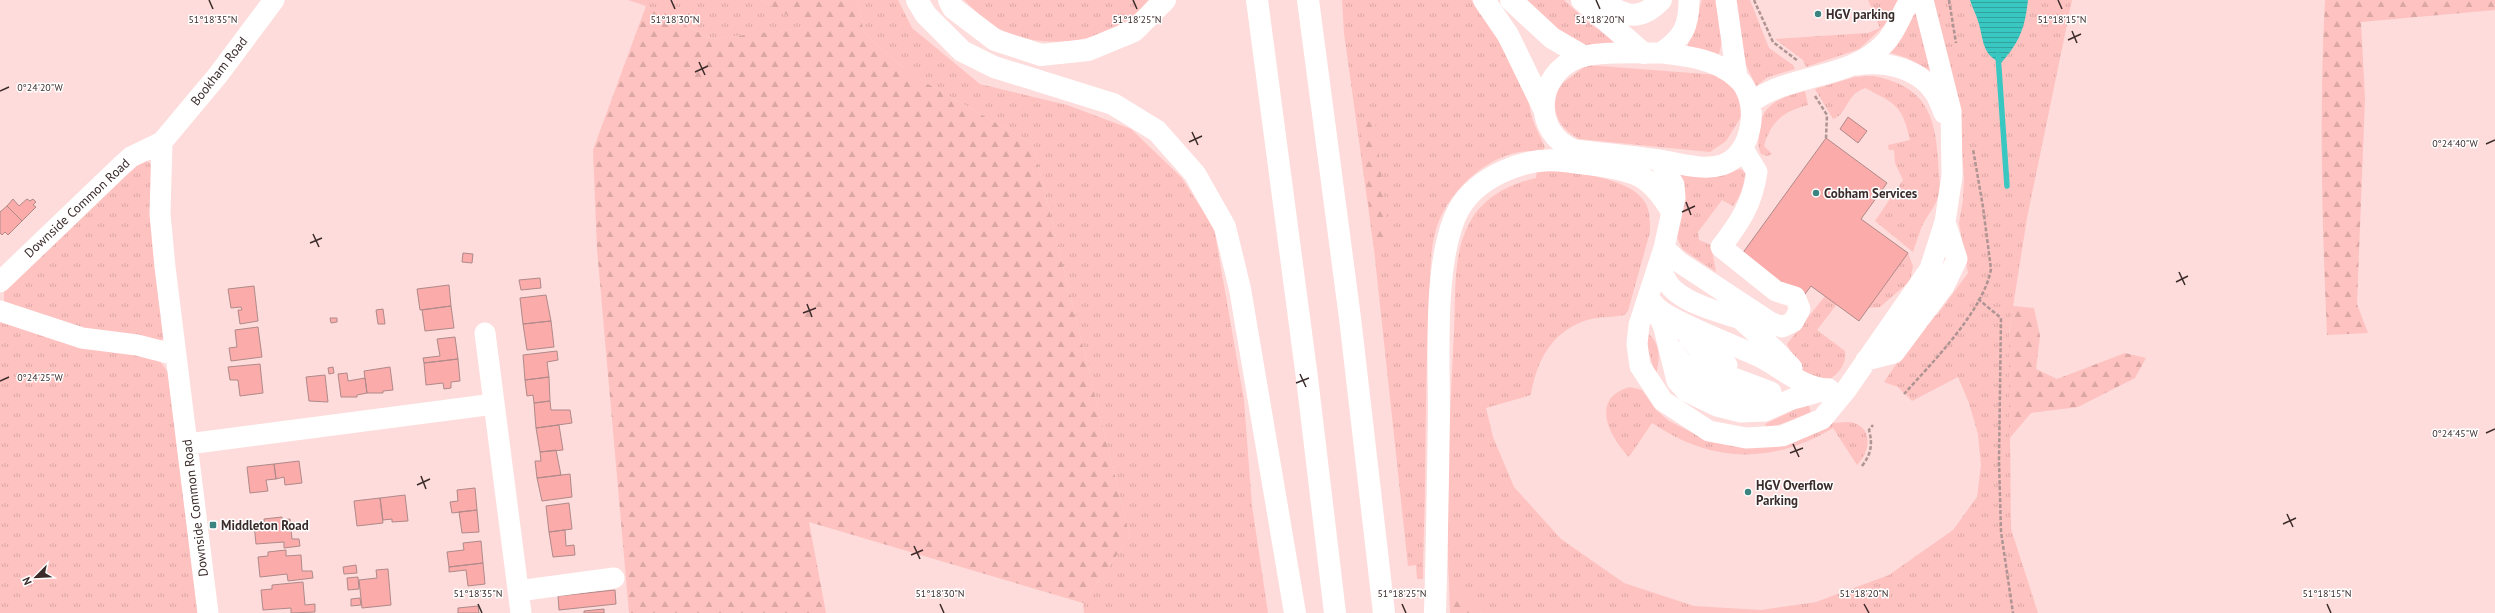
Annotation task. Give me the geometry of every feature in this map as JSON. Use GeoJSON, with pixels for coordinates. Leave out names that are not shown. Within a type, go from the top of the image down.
{"type":"FeatureCollection","features":[{"type":"Feature","properties":{"kind":"highway"},"geometry":{"type":"LineString","coordinates":[[917,0],[926,15],[962,51],[994,67],[1113,104],[1157,131],[1195,174],[1225,227],[1240,289],[1295,613]]}},
{"type":"Feature","properties":{"kind":"highway"},"geometry":{"type":"LineString","coordinates":[[949,0],[953,8],[995,40],[1041,54],[1088,50],[1134,31],[1165,0]]}},
{"type":"Feature","properties":{"kind":"highway"},"geometry":{"type":"LineString","coordinates":[[1257,0],[1308,386],[1334,613]]}},
{"type":"Feature","properties":{"kind":"highway"},"geometry":{"type":"LineString","coordinates":[[1308,0],[1350,318],[1384,613]]}},
{"type":"Feature","properties":{"kind":"highway"},"geometry":{"type":"LineString","coordinates":[[1484,0],[1508,35],[1543,107]]}},
{"type":"Feature","properties":{"kind":"highway"},"geometry":{"type":"LineString","coordinates":[[1511,0],[1552,38],[1583,56]]}},
{"type":"Feature","properties":{"kind":"highway"},"geometry":{"type":"LineString","coordinates":[[1582,0],[1652,53]]}},
{"type":"Feature","properties":{"kind":"highway"},"geometry":{"type":"LineString","coordinates":[[1599,0],[1630,16],[1644,14],[1661,0]]}},
{"type":"Feature","properties":{"kind":"highway"},"geometry":{"type":"LineString","coordinates":[[1435,613],[1440,300],[1446,243],[1460,208],[1468,197],[1496,176],[1525,164],[1557,160],[1633,173],[1645,179],[1657,189],[1671,210]]}},
{"type":"Feature","properties":{"kind":"street","name":"Bookham Road"},"geometry":{"type":"LineString","coordinates":[[162,142],[218,75],[274,0]]}},
{"type":"Feature","properties":{"kind":"street"},"geometry":{"type":"LineString","coordinates":[[1652,53],[1681,38],[1686,26],[1689,0]]}},
{"type":"Feature","properties":{"kind":"street"},"geometry":{"type":"LineString","coordinates":[[1726,0],[1737,77]]}},
{"type":"Feature","properties":{"kind":"street"},"geometry":{"type":"LineString","coordinates":[[1851,66],[1871,56],[1886,42],[1900,22],[1910,0]]}},
{"type":"Feature","properties":{"kind":"street"},"geometry":{"type":"LineString","coordinates":[[1659,160],[1674,185],[1675,198],[1671,210],[1662,257],[1665,317],[1677,381],[1686,391],[1717,406],[1741,412],[1765,411],[1792,399],[1824,388],[1866,360],[1930,270],[1945,222],[1952,176],[1951,111],[1923,0]]}},
{"type":"Feature","properties":{"kind":"street"},"geometry":{"type":"LineString","coordinates":[[1652,53],[1685,56],[1712,63],[1737,77],[1743,84],[1751,102],[1749,131],[1743,149],[1722,165],[1707,167],[1575,150],[1563,145],[1554,137],[1547,124],[1543,107],[1545,95],[1554,76],[1570,62],[1583,56],[1652,53]]}},
{"type":"Feature","properties":{"kind":"street"},"geometry":{"type":"LineString","coordinates":[[1751,102],[1772,90],[1851,66],[1868,63],[1888,64],[1914,74],[1935,92],[1952,130]]}},
{"type":"Feature","properties":{"kind":"street","name":"Downside Common Road"},"geometry":{"type":"LineString","coordinates":[[0,282],[131,157],[162,142],[160,214],[164,267],[188,444],[208,613]]}},
{"type":"Feature","properties":{"kind":"street"},"geometry":{"type":"LineString","coordinates":[[1662,257],[1679,262],[1770,322],[1782,327],[1792,322],[1800,309],[1795,297],[1776,291],[1720,247],[1742,219],[1754,194],[1757,172],[1743,149]]}},
{"type":"Feature","properties":{"kind":"street"},"geometry":{"type":"LineString","coordinates":[[1662,257],[1665,264],[1680,278],[1744,320],[1824,388]]}},
{"type":"Feature","properties":{"kind":"street"},"geometry":{"type":"LineString","coordinates":[[0,311],[82,338],[137,345],[176,355]]}},
{"type":"Feature","properties":{"kind":"street"},"geometry":{"type":"LineString","coordinates":[[1665,317],[1760,357],[1824,388],[1822,419],[1782,436],[1746,438],[1710,431],[1663,401],[1640,366],[1637,344],[1639,326],[1665,317]]}},
{"type":"Feature","properties":{"kind":"street"},"geometry":{"type":"LineString","coordinates":[[1665,317],[1699,364],[1743,383],[1792,399]]}},
{"type":"Feature","properties":{"kind":"street"},"geometry":{"type":"LineString","coordinates":[[484,334],[521,613]]}},
{"type":"Feature","properties":{"kind":"street"},"geometry":{"type":"LineString","coordinates":[[188,444],[494,404]]}},
{"type":"Feature","properties":{"kind":"street"},"geometry":{"type":"LineString","coordinates":[[518,591],[614,578]]}},
{"type":"Feature","properties":{"kind":"path"},"geometry":{"type":"LineString","coordinates":[[1978,299],[2001,318],[1999,462],[2001,532],[2013,613]]}},
{"type":"Feature","properties":{"kind":"path"},"geometry":{"type":"LineString","coordinates":[[1862,466],[1870,456],[1872,443],[1869,430],[1873,425]]}},
{"type":"Feature","properties":{"kind":"green space"},"geometry":{"type":"Polygon","coordinates":[[[628,0],[760,0],[810,27],[712,39],[646,6],[628,0]]]}},
{"type":"Feature","properties":{"kind":"green space"},"geometry":{"type":"Polygon","coordinates":[[[760,0],[857,0],[864,33],[909,73],[1033,144],[1130,537],[1083,603],[809,522],[826,613],[629,613],[597,249],[593,150],[646,6],[712,39],[809,27],[760,0]]]}},
{"type":"Feature","properties":{"kind":"green space"},"geometry":{"type":"Polygon","coordinates":[[[857,0],[898,0],[912,28],[980,84],[1067,105],[1131,129],[1181,177],[1214,228],[1244,400],[1252,506],[1268,613],[1084,613],[1083,603],[1130,537],[1033,144],[909,73],[864,33],[857,0]]]}},
{"type":"Feature","properties":{"kind":"green space"},"geometry":{"type":"Polygon","coordinates":[[[964,0],[1148,0],[1135,14],[1121,24],[1104,33],[1068,41],[1049,41],[1013,35],[999,29],[986,20],[964,0]]]}},
{"type":"Feature","properties":{"kind":"green space"},"geometry":{"type":"Polygon","coordinates":[[[1342,0],[1471,0],[1489,24],[1530,97],[1530,110],[1536,129],[1545,147],[1542,152],[1526,151],[1511,154],[1482,168],[1458,190],[1448,203],[1437,226],[1431,260],[1428,327],[1423,579],[1417,579],[1416,565],[1408,566],[1374,249],[1344,33],[1342,0]]]}},
{"type":"Feature","properties":{"kind":"green space"},"geometry":{"type":"Polygon","coordinates":[[[1518,0],[1564,0],[1589,23],[1618,43],[1585,45],[1564,39],[1518,0]]]}},
{"type":"Feature","properties":{"kind":"green space"},"geometry":{"type":"Polygon","coordinates":[[[1702,0],[1719,0],[1722,41],[1719,54],[1688,52],[1688,44],[1702,0]]]}},
{"type":"Feature","properties":{"kind":"green space"},"geometry":{"type":"Polygon","coordinates":[[[1732,0],[1750,0],[1769,48],[1793,65],[1795,69],[1768,77],[1756,86],[1737,46],[1732,0]]]}},
{"type":"Feature","properties":{"kind":"green space"},"geometry":{"type":"Polygon","coordinates":[[[1868,0],[1898,0],[1885,25],[1859,49],[1806,67],[1803,60],[1775,39],[1868,33],[1880,28],[1868,0]]]}},
{"type":"Feature","properties":{"kind":"green space"},"geometry":{"type":"Polygon","coordinates":[[[1933,0],[2072,0],[2027,218],[2009,332],[2011,529],[2038,613],[1482,613],[1449,583],[1448,458],[1457,263],[1464,236],[1469,224],[1481,207],[1506,188],[1536,178],[1537,169],[1564,171],[1597,177],[1613,181],[1627,187],[1638,195],[1646,204],[1650,221],[1650,232],[1628,311],[1624,315],[1589,319],[1572,326],[1554,341],[1541,360],[1533,383],[1531,395],[1486,408],[1493,437],[1514,487],[1561,539],[1624,583],[1694,606],[1761,610],[1816,602],[1889,575],[1953,530],[1977,497],[1981,465],[1978,434],[1969,403],[1958,377],[1912,401],[1898,387],[1884,382],[1929,316],[1937,315],[1968,273],[1959,223],[1963,200],[1964,178],[1959,113],[1933,0]]]}},
{"type":"Feature","properties":{"kind":"green space"},"geometry":{"type":"Polygon","coordinates":[[[2325,0],[2495,0],[2495,10],[2361,22],[2365,99],[2357,304],[2368,333],[2327,335],[2322,168],[2322,84],[2325,0]]]}},
{"type":"Feature","properties":{"kind":"green space"},"geometry":{"type":"Polygon","coordinates":[[[1919,14],[1931,71],[1907,58],[1888,52],[1912,15],[1919,14]]]}},
{"type":"Feature","properties":{"kind":"green space"},"geometry":{"type":"Polygon","coordinates":[[[1587,65],[1718,75],[1735,91],[1744,112],[1726,141],[1710,152],[1579,139],[1572,135],[1559,121],[1554,95],[1564,82],[1587,65]]]}},
{"type":"Feature","properties":{"kind":"green space"},"geometry":{"type":"Polygon","coordinates":[[[1873,76],[1904,87],[1915,94],[1924,104],[1930,115],[1934,128],[1940,190],[1934,206],[1922,226],[1913,252],[1875,221],[1903,180],[1895,163],[1894,150],[1889,150],[1888,145],[1910,140],[1904,119],[1900,112],[1891,102],[1865,88],[1858,91],[1842,113],[1833,119],[1815,89],[1855,77],[1873,76]]]}},
{"type":"Feature","properties":{"kind":"green space"},"geometry":{"type":"Polygon","coordinates":[[[1805,91],[1808,105],[1792,110],[1780,118],[1770,130],[1764,146],[1772,154],[1767,156],[1761,154],[1758,144],[1760,123],[1767,109],[1788,96],[1805,91]]]}},
{"type":"Feature","properties":{"kind":"green space"},"geometry":{"type":"Polygon","coordinates":[[[1369,121],[1375,121],[1389,241],[1383,248],[1374,249],[1360,136],[1369,121]]]}},
{"type":"Feature","properties":{"kind":"green space"},"geometry":{"type":"Polygon","coordinates":[[[146,160],[153,166],[165,337],[159,342],[104,336],[4,304],[4,290],[133,164],[146,160]]]}},
{"type":"Feature","properties":{"kind":"green space"},"geometry":{"type":"Polygon","coordinates":[[[1741,169],[1745,173],[1745,177],[1742,190],[1736,202],[1733,206],[1722,200],[1698,232],[1699,240],[1711,245],[1716,272],[1682,249],[1677,237],[1677,173],[1707,177],[1741,169]]]}},
{"type":"Feature","properties":{"kind":"green space"},"geometry":{"type":"Polygon","coordinates":[[[1908,253],[1913,266],[1910,281],[1880,307],[1868,308],[1908,253]]]}},
{"type":"Feature","properties":{"kind":"green space"},"geometry":{"type":"Polygon","coordinates":[[[1825,296],[1837,304],[1817,330],[1845,351],[1845,358],[1840,370],[1835,375],[1823,381],[1816,381],[1809,378],[1801,371],[1787,344],[1825,296]]]}},
{"type":"Feature","properties":{"kind":"green space"},"geometry":{"type":"Polygon","coordinates":[[[2013,306],[2034,308],[2040,336],[2036,369],[2057,379],[2125,353],[2146,358],[2135,378],[2078,407],[2031,413],[2009,439],[2009,334],[2013,306]]]}},
{"type":"Feature","properties":{"kind":"green space"},"geometry":{"type":"Polygon","coordinates":[[[0,318],[159,360],[172,378],[201,613],[0,613],[0,318]]]}},
{"type":"Feature","properties":{"kind":"green space"},"geometry":{"type":"Polygon","coordinates":[[[1649,334],[1658,349],[1659,359],[1656,376],[1647,346],[1649,334]]]}},
{"type":"Feature","properties":{"kind":"green space"},"geometry":{"type":"Polygon","coordinates":[[[1630,387],[1642,390],[1656,410],[1669,421],[1707,440],[1831,420],[1834,423],[1852,422],[1860,426],[1865,431],[1867,436],[1867,448],[1857,465],[1833,428],[1810,440],[1787,448],[1764,453],[1742,454],[1719,452],[1697,446],[1674,436],[1652,423],[1629,457],[1621,448],[1610,428],[1607,418],[1607,408],[1610,399],[1618,392],[1630,387]]]}},
{"type":"Feature","properties":{"kind":"green space"},"geometry":{"type":"Polygon","coordinates":[[[1809,406],[1811,412],[1800,417],[1767,427],[1765,424],[1796,409],[1809,406]]]}},
{"type":"Feature","properties":{"kind":"green space"},"geometry":{"type":"Polygon","coordinates":[[[1449,583],[1481,611],[1481,613],[1450,613],[1449,583]]]}},
{"type":"Feature","properties":{"kind":"water"},"geometry":{"type":"Polygon","coordinates":[[[1970,0],[2028,0],[2023,26],[2017,41],[2001,63],[1990,55],[1984,45],[1977,18],[1970,0]]]}},
{"type":"Feature","properties":{"kind":"building"},"geometry":{"type":"Polygon","coordinates":[[[1848,117],[1867,131],[1858,143],[1840,129],[1848,117]]]}},
{"type":"Feature","properties":{"kind":"building"},"geometry":{"type":"Polygon","coordinates":[[[1826,138],[1887,183],[1861,219],[1908,253],[1859,321],[1811,286],[1802,298],[1742,254],[1826,138]]]}},
{"type":"Feature","properties":{"kind":"building"},"geometry":{"type":"Polygon","coordinates":[[[13,199],[19,206],[27,199],[30,201],[33,199],[36,202],[33,205],[36,207],[22,221],[7,206],[13,199]]]}},
{"type":"Feature","properties":{"kind":"building"},"geometry":{"type":"Polygon","coordinates":[[[7,206],[22,221],[8,235],[5,232],[2,235],[0,233],[0,212],[7,206]]]}},
{"type":"Feature","properties":{"kind":"building"},"geometry":{"type":"Polygon","coordinates":[[[463,253],[473,254],[472,263],[462,262],[463,253]]]}},
{"type":"Feature","properties":{"kind":"building"},"geometry":{"type":"Polygon","coordinates":[[[540,278],[541,288],[521,290],[519,280],[540,278]]]}},
{"type":"Feature","properties":{"kind":"building"},"geometry":{"type":"Polygon","coordinates":[[[449,285],[451,306],[420,310],[417,289],[449,285]]]}},
{"type":"Feature","properties":{"kind":"building"},"geometry":{"type":"Polygon","coordinates":[[[254,286],[258,321],[240,324],[238,310],[242,310],[241,307],[231,308],[228,289],[254,286]]]}},
{"type":"Feature","properties":{"kind":"building"},"geometry":{"type":"Polygon","coordinates":[[[546,295],[551,321],[523,324],[520,298],[546,295]]]}},
{"type":"Feature","properties":{"kind":"building"},"geometry":{"type":"Polygon","coordinates":[[[451,306],[454,328],[425,331],[422,310],[451,306]]]}},
{"type":"Feature","properties":{"kind":"building"},"geometry":{"type":"Polygon","coordinates":[[[383,309],[385,324],[378,324],[376,310],[383,309]]]}},
{"type":"Feature","properties":{"kind":"building"},"geometry":{"type":"Polygon","coordinates":[[[330,318],[337,318],[337,322],[331,323],[330,318]]]}},
{"type":"Feature","properties":{"kind":"building"},"geometry":{"type":"Polygon","coordinates":[[[551,321],[554,347],[527,350],[523,324],[551,321]]]}},
{"type":"Feature","properties":{"kind":"building"},"geometry":{"type":"Polygon","coordinates":[[[258,327],[262,357],[231,361],[229,348],[237,347],[235,330],[258,327]]]}},
{"type":"Feature","properties":{"kind":"building"},"geometry":{"type":"Polygon","coordinates":[[[455,337],[458,359],[424,363],[423,358],[440,356],[437,339],[455,337]]]}},
{"type":"Feature","properties":{"kind":"building"},"geometry":{"type":"Polygon","coordinates":[[[557,351],[558,360],[547,362],[549,377],[525,380],[523,355],[557,351]]]}},
{"type":"Feature","properties":{"kind":"building"},"geometry":{"type":"Polygon","coordinates":[[[458,359],[460,381],[451,382],[451,388],[444,389],[443,383],[426,385],[424,363],[458,359]]]}},
{"type":"Feature","properties":{"kind":"building"},"geometry":{"type":"Polygon","coordinates":[[[260,364],[263,393],[240,396],[238,380],[230,380],[228,367],[260,364]]]}},
{"type":"Feature","properties":{"kind":"building"},"geometry":{"type":"Polygon","coordinates":[[[333,367],[334,373],[329,374],[328,368],[333,367]]]}},
{"type":"Feature","properties":{"kind":"building"},"geometry":{"type":"Polygon","coordinates":[[[390,367],[393,390],[383,391],[383,393],[367,393],[364,371],[390,367]]]}},
{"type":"Feature","properties":{"kind":"building"},"geometry":{"type":"Polygon","coordinates":[[[347,373],[348,381],[365,378],[367,393],[357,395],[357,397],[341,397],[338,374],[347,373]]]}},
{"type":"Feature","properties":{"kind":"building"},"geometry":{"type":"Polygon","coordinates":[[[325,375],[328,402],[309,401],[306,377],[325,375]]]}},
{"type":"Feature","properties":{"kind":"building"},"geometry":{"type":"Polygon","coordinates":[[[549,377],[550,401],[534,403],[533,395],[527,396],[525,380],[549,377]]]}},
{"type":"Feature","properties":{"kind":"building"},"geometry":{"type":"Polygon","coordinates":[[[550,401],[551,410],[570,410],[572,423],[536,428],[534,403],[550,401]]]}},
{"type":"Feature","properties":{"kind":"building"},"geometry":{"type":"Polygon","coordinates":[[[559,425],[563,450],[540,452],[536,428],[559,425]]]}},
{"type":"Feature","properties":{"kind":"building"},"geometry":{"type":"Polygon","coordinates":[[[556,450],[561,475],[537,478],[535,461],[541,461],[540,452],[556,450]]]}},
{"type":"Feature","properties":{"kind":"building"},"geometry":{"type":"Polygon","coordinates":[[[299,461],[302,483],[285,485],[284,477],[276,479],[274,464],[299,461]]]}},
{"type":"Feature","properties":{"kind":"building"},"geometry":{"type":"Polygon","coordinates":[[[274,464],[276,479],[266,480],[268,491],[250,493],[247,467],[274,464]]]}},
{"type":"Feature","properties":{"kind":"building"},"geometry":{"type":"Polygon","coordinates":[[[570,474],[572,497],[542,501],[537,478],[570,474]]]}},
{"type":"Feature","properties":{"kind":"building"},"geometry":{"type":"Polygon","coordinates":[[[475,488],[477,510],[452,513],[450,502],[458,501],[457,490],[475,488]]]}},
{"type":"Feature","properties":{"kind":"building"},"geometry":{"type":"Polygon","coordinates":[[[405,495],[408,521],[392,522],[392,519],[383,520],[380,498],[405,495]]]}},
{"type":"Feature","properties":{"kind":"building"},"geometry":{"type":"Polygon","coordinates":[[[380,498],[383,523],[357,526],[354,501],[380,498]]]}},
{"type":"Feature","properties":{"kind":"building"},"geometry":{"type":"Polygon","coordinates":[[[569,503],[572,529],[549,532],[546,506],[569,503]]]}},
{"type":"Feature","properties":{"kind":"building"},"geometry":{"type":"Polygon","coordinates":[[[477,510],[479,532],[462,533],[459,512],[477,510]]]}},
{"type":"Feature","properties":{"kind":"building"},"geometry":{"type":"Polygon","coordinates":[[[282,517],[282,520],[290,519],[292,539],[299,539],[300,546],[284,548],[284,542],[256,544],[254,524],[264,523],[264,519],[282,517]]]}},
{"type":"Feature","properties":{"kind":"building"},"geometry":{"type":"Polygon","coordinates":[[[565,530],[566,546],[574,545],[575,555],[553,557],[549,532],[565,530]]]}},
{"type":"Feature","properties":{"kind":"building"},"geometry":{"type":"Polygon","coordinates":[[[481,541],[483,563],[449,567],[447,552],[464,550],[463,543],[481,541]]]}},
{"type":"Feature","properties":{"kind":"building"},"geometry":{"type":"Polygon","coordinates":[[[286,550],[286,556],[301,555],[302,571],[312,571],[313,578],[288,581],[287,574],[260,577],[258,557],[268,556],[268,552],[286,550]]]}},
{"type":"Feature","properties":{"kind":"building"},"geometry":{"type":"Polygon","coordinates":[[[483,563],[485,584],[468,586],[466,570],[449,572],[449,567],[483,563]]]}},
{"type":"Feature","properties":{"kind":"building"},"geometry":{"type":"Polygon","coordinates":[[[356,565],[357,573],[344,574],[343,567],[356,565]]]}},
{"type":"Feature","properties":{"kind":"building"},"geometry":{"type":"Polygon","coordinates":[[[388,569],[391,605],[362,608],[359,580],[377,578],[376,570],[388,569]]]}},
{"type":"Feature","properties":{"kind":"building"},"geometry":{"type":"Polygon","coordinates":[[[358,577],[359,589],[348,590],[347,578],[358,577]]]}},
{"type":"Feature","properties":{"kind":"building"},"geometry":{"type":"Polygon","coordinates":[[[303,582],[305,605],[315,604],[315,612],[291,613],[291,608],[263,610],[261,590],[272,589],[272,585],[303,582]]]}},
{"type":"Feature","properties":{"kind":"building"},"geometry":{"type":"Polygon","coordinates":[[[615,590],[616,604],[559,610],[558,596],[615,590]]]}},
{"type":"Feature","properties":{"kind":"building"},"geometry":{"type":"Polygon","coordinates":[[[360,598],[361,605],[351,606],[351,599],[360,598]]]}},
{"type":"Feature","properties":{"kind":"building"},"geometry":{"type":"Polygon","coordinates":[[[478,606],[479,613],[458,613],[458,608],[478,606]]]}},
{"type":"Feature","properties":{"kind":"building"},"geometry":{"type":"Polygon","coordinates":[[[604,609],[604,613],[584,613],[584,611],[604,609]]]}},
{"type":"Feature","properties":{"kind":"waterway"},"geometry":{"type":"LineString","coordinates":[[1998,55],[2007,186]]}},
{"type":"Feature","properties":{"kind":"place","name":"HGV parking"},"geometry":{"type":"Point","coordinates":[1818,14]}},
{"type":"Feature","properties":{"kind":"place","name":"Cobham Services"},"geometry":{"type":"Point","coordinates":[1816,193]}},
{"type":"Feature","properties":{"kind":"place","name":"HGV Overflow Parking"},"geometry":{"type":"Point","coordinates":[1748,492]}},
{"type":"Feature","properties":{"kind":"place","name":"Middleton Road"},"geometry":{"type":"Point","coordinates":[213,525]}}]}
